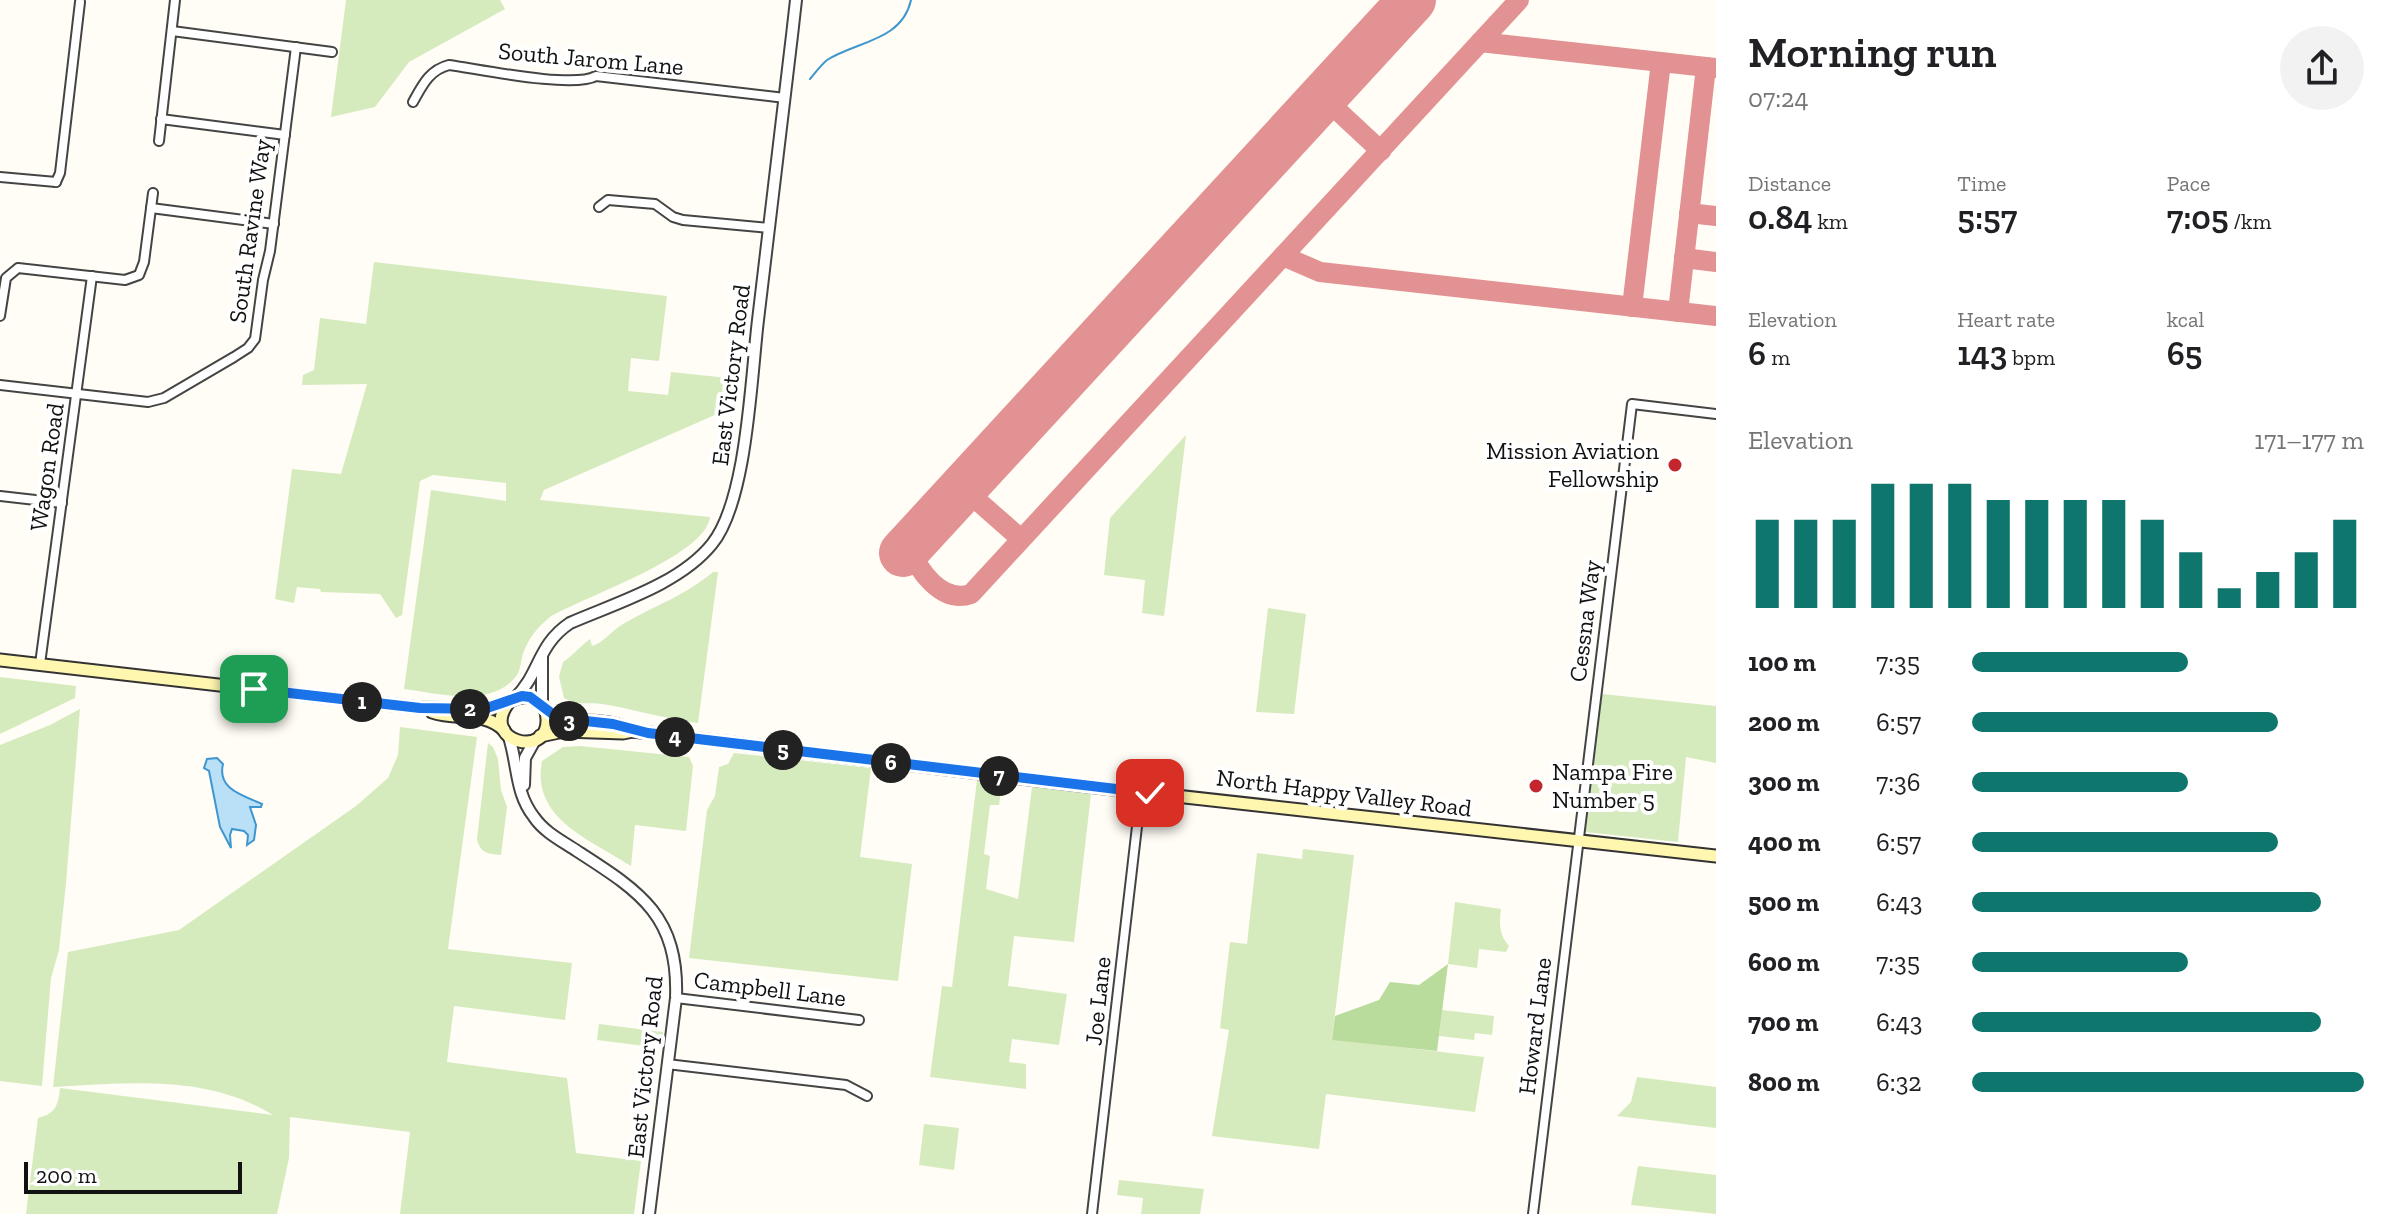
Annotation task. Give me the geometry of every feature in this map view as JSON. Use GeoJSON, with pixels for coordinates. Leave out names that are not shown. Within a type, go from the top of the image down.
{"type":"FeatureCollection","features":[{"type":"Feature","properties":{"kind":"main road"},"geometry":{"type":"LineString","coordinates":[[0,660],[420,708],[484,709],[530,697],[544,708],[547,726],[538,738],[523,743],[485,718],[439,714],[420,708]]}},
{"type":"Feature","properties":{"kind":"main road"},"geometry":{"type":"LineString","coordinates":[[506,734],[502,715],[512,700]]}},
{"type":"Feature","properties":{"kind":"main road","name":"North Happy Valley Road"},"geometry":{"type":"LineString","coordinates":[[544,708],[567,721],[613,724],[633,731],[1577,843],[1716,856]]}},
{"type":"Feature","properties":{"kind":"main road","name":"North Happy Valley Road"},"geometry":{"type":"LineString","coordinates":[[538,738],[564,731],[633,731]]}},
{"type":"Feature","properties":{"kind":"street"},"geometry":{"type":"LineString","coordinates":[[159,141],[175,0]]}},
{"type":"Feature","properties":{"kind":"street","name":"East Victory Road"},"geometry":{"type":"LineString","coordinates":[[512,700],[529,683],[535,665],[556,632],[675,577],[713,544],[724,526],[736,493],[796,0]]}},
{"type":"Feature","properties":{"kind":"street"},"geometry":{"type":"LineString","coordinates":[[0,177],[59,185],[79,1]]}},
{"type":"Feature","properties":{"kind":"street"},"geometry":{"type":"LineString","coordinates":[[172,31],[332,52]]}},
{"type":"Feature","properties":{"kind":"street","name":"South Ravine Way"},"geometry":{"type":"LineString","coordinates":[[0,385],[157,401],[248,348],[257,331],[296,47]]}},
{"type":"Feature","properties":{"kind":"street","name":"South Jarom Lane"},"geometry":{"type":"LineString","coordinates":[[413,102],[428,76],[439,67],[449,65],[514,75],[583,81],[596,76],[785,98]]}},
{"type":"Feature","properties":{"kind":"street"},"geometry":{"type":"LineString","coordinates":[[161,119],[285,135]]}},
{"type":"Feature","properties":{"kind":"street"},"geometry":{"type":"LineString","coordinates":[[0,316],[4,287],[12,271],[27,268],[125,280],[139,275],[144,262],[153,193]]}},
{"type":"Feature","properties":{"kind":"street"},"geometry":{"type":"LineString","coordinates":[[599,207],[608,200],[655,204],[683,220],[769,228]]}},
{"type":"Feature","properties":{"kind":"street"},"geometry":{"type":"LineString","coordinates":[[151,208],[274,224]]}},
{"type":"Feature","properties":{"kind":"street","name":"Wagon Road"},"geometry":{"type":"LineString","coordinates":[[40,664],[92,276]]}},
{"type":"Feature","properties":{"kind":"street","name":"Cessna Way"},"geometry":{"type":"LineString","coordinates":[[1577,843],[1632,404],[1716,414]]}},
{"type":"Feature","properties":{"kind":"street"},"geometry":{"type":"LineString","coordinates":[[0,496],[62,503]]}},
{"type":"Feature","properties":{"kind":"street"},"geometry":{"type":"LineString","coordinates":[[542,654],[544,708]]}},
{"type":"Feature","properties":{"kind":"street","name":"East Victory Road"},"geometry":{"type":"LineString","coordinates":[[506,734],[519,792],[536,821],[550,834],[630,885],[654,911],[671,945],[677,979],[676,998],[649,1214]]}},
{"type":"Feature","properties":{"kind":"street"},"geometry":{"type":"LineString","coordinates":[[524,799],[525,758],[538,738]]}},
{"type":"Feature","properties":{"kind":"street","name":"Joe Lane"},"geometry":{"type":"LineString","coordinates":[[1092,1214],[1141,792]]}},
{"type":"Feature","properties":{"kind":"street","name":"Howard Lane"},"geometry":{"type":"LineString","coordinates":[[1533,1214],[1577,843]]}},
{"type":"Feature","properties":{"kind":"street","name":"Campbell Lane"},"geometry":{"type":"LineString","coordinates":[[676,998],[859,1020]]}},
{"type":"Feature","properties":{"kind":"street"},"geometry":{"type":"LineString","coordinates":[[667,1064],[846,1085],[867,1096]]}},
{"type":"Feature","properties":{"kind":"green space"},"geometry":{"type":"Polygon","coordinates":[[[346,0],[500,0],[505,9],[409,62],[375,107],[331,117],[346,0]]]}},
{"type":"Feature","properties":{"kind":"green space"},"geometry":{"type":"Polygon","coordinates":[[[374,262],[667,296],[659,361],[631,358],[628,391],[668,395],[671,372],[737,379],[733,407],[544,490],[540,500],[710,517],[703,532],[666,561],[550,617],[529,641],[517,675],[507,686],[494,692],[464,696],[404,689],[431,490],[506,501],[506,483],[433,475],[420,481],[402,615],[396,618],[380,594],[321,592],[320,589],[297,587],[294,603],[275,599],[292,469],[341,474],[367,384],[302,385],[303,375],[314,370],[320,318],[366,324],[374,262]]]}},
{"type":"Feature","properties":{"kind":"green space"},"geometry":{"type":"Polygon","coordinates":[[[1186,435],[1164,616],[1142,613],[1145,580],[1104,575],[1110,518],[1186,435]]]}},
{"type":"Feature","properties":{"kind":"green space"},"geometry":{"type":"Polygon","coordinates":[[[713,572],[718,572],[698,723],[564,698],[559,677],[563,662],[586,642],[590,639],[592,646],[597,644],[623,624],[681,594],[713,572]]]}},
{"type":"Feature","properties":{"kind":"green space"},"geometry":{"type":"Polygon","coordinates":[[[1268,608],[1306,614],[1294,714],[1256,712],[1268,608]]]}},
{"type":"Feature","properties":{"kind":"green space"},"geometry":{"type":"Polygon","coordinates":[[[0,677],[76,686],[75,698],[0,734],[0,677]]]}},
{"type":"Feature","properties":{"kind":"green space"},"geometry":{"type":"Polygon","coordinates":[[[1602,694],[1716,706],[1716,763],[1686,757],[1678,842],[1585,832],[1602,694]]]}},
{"type":"Feature","properties":{"kind":"green space"},"geometry":{"type":"Polygon","coordinates":[[[80,709],[66,883],[59,950],[51,978],[42,1086],[0,1081],[0,745],[80,709]]]}},
{"type":"Feature","properties":{"kind":"green space"},"geometry":{"type":"Polygon","coordinates":[[[400,727],[477,737],[448,949],[572,963],[565,1020],[454,1006],[447,1062],[567,1078],[576,1153],[641,1161],[634,1214],[400,1214],[410,1132],[290,1117],[289,1158],[277,1214],[26,1214],[38,1118],[55,1108],[60,1088],[273,1115],[247,1102],[194,1087],[138,1083],[53,1087],[68,952],[179,930],[356,806],[388,778],[398,755],[400,727]]]}},
{"type":"Feature","properties":{"kind":"green space"},"geometry":{"type":"Polygon","coordinates":[[[488,743],[498,759],[501,790],[507,807],[501,855],[485,852],[477,839],[488,743]]]}},
{"type":"Feature","properties":{"kind":"green space"},"geometry":{"type":"Polygon","coordinates":[[[563,747],[689,757],[693,766],[686,831],[635,825],[631,866],[567,825],[546,798],[541,781],[542,761],[563,747]]]}},
{"type":"Feature","properties":{"kind":"green space"},"geometry":{"type":"Polygon","coordinates":[[[734,753],[871,768],[860,857],[912,864],[898,981],[689,958],[707,810],[715,796],[719,767],[728,764],[734,753]]]}},
{"type":"Feature","properties":{"kind":"green space"},"geometry":{"type":"Polygon","coordinates":[[[977,780],[1002,783],[999,805],[990,805],[984,854],[990,856],[986,889],[1018,899],[1032,787],[1091,794],[1074,942],[1014,936],[1008,986],[1067,994],[1059,1045],[1012,1039],[1009,1062],[1026,1064],[1026,1089],[930,1077],[942,986],[952,987],[977,780]]]}},
{"type":"Feature","properties":{"kind":"green space"},"geometry":{"type":"Polygon","coordinates":[[[1303,849],[1354,855],[1332,1039],[1484,1057],[1475,1112],[1326,1094],[1319,1149],[1212,1136],[1229,1030],[1220,1028],[1230,942],[1247,944],[1257,853],[1302,859],[1303,849]]]}},
{"type":"Feature","properties":{"kind":"green space"},"geometry":{"type":"Polygon","coordinates":[[[1455,902],[1501,909],[1500,929],[1509,946],[1506,952],[1479,949],[1477,968],[1448,964],[1455,902]]]}},
{"type":"Feature","properties":{"kind":"green space"},"geometry":{"type":"Polygon","coordinates":[[[1448,964],[1437,1051],[1332,1040],[1335,1016],[1379,1000],[1390,982],[1419,985],[1448,964]]]}},
{"type":"Feature","properties":{"kind":"green space"},"geometry":{"type":"Polygon","coordinates":[[[1442,1010],[1494,1016],[1492,1035],[1475,1033],[1474,1040],[1439,1036],[1442,1010]]]}},
{"type":"Feature","properties":{"kind":"green space"},"geometry":{"type":"Polygon","coordinates":[[[599,1024],[663,1032],[661,1048],[597,1040],[599,1024]]]}},
{"type":"Feature","properties":{"kind":"green space"},"geometry":{"type":"Polygon","coordinates":[[[1637,1077],[1716,1087],[1716,1128],[1617,1116],[1631,1102],[1637,1077]]]}},
{"type":"Feature","properties":{"kind":"green space"},"geometry":{"type":"Polygon","coordinates":[[[924,1124],[959,1128],[954,1170],[919,1165],[924,1124]]]}},
{"type":"Feature","properties":{"kind":"green space"},"geometry":{"type":"Polygon","coordinates":[[[1638,1166],[1716,1175],[1716,1214],[1631,1205],[1638,1166]]]}},
{"type":"Feature","properties":{"kind":"green space"},"geometry":{"type":"Polygon","coordinates":[[[1119,1180],[1204,1189],[1200,1214],[1141,1214],[1143,1198],[1117,1195],[1119,1180]]]}},
{"type":"Feature","properties":{"kind":"water"},"geometry":{"type":"Polygon","coordinates":[[[217,758],[223,764],[222,773],[227,785],[262,804],[261,807],[250,807],[256,825],[254,840],[247,845],[248,835],[232,829],[231,848],[220,827],[209,771],[204,768],[207,759],[217,758]]]}},
{"type":"Feature","properties":{"kind":"waterway"},"geometry":{"type":"LineString","coordinates":[[810,79],[827,60],[888,32],[906,14],[911,0]]}},
{"type":"Feature","properties":{"kind":"taxiway"},"geometry":{"type":"LineString","coordinates":[[909,546],[925,575],[941,590],[960,596],[971,594],[1519,0]]}},
{"type":"Feature","properties":{"kind":"taxiway"},"geometry":{"type":"LineString","coordinates":[[1480,42],[1716,68]]}},
{"type":"Feature","properties":{"kind":"taxiway"},"geometry":{"type":"LineString","coordinates":[[1632,307],[1661,62]]}},
{"type":"Feature","properties":{"kind":"taxiway"},"geometry":{"type":"LineString","coordinates":[[1678,312],[1706,67]]}},
{"type":"Feature","properties":{"kind":"taxiway"},"geometry":{"type":"LineString","coordinates":[[1323,97],[1381,151]]}},
{"type":"Feature","properties":{"kind":"taxiway"},"geometry":{"type":"LineString","coordinates":[[1689,213],[1716,216]]}},
{"type":"Feature","properties":{"kind":"taxiway"},"geometry":{"type":"LineString","coordinates":[[1283,256],[1320,272],[1716,316]]}},
{"type":"Feature","properties":{"kind":"taxiway"},"geometry":{"type":"LineString","coordinates":[[1684,258],[1716,262]]}},
{"type":"Feature","properties":{"kind":"taxiway"},"geometry":{"type":"LineString","coordinates":[[963,488],[1021,539]]}},
{"type":"Feature","properties":{"kind":"runway"},"geometry":{"type":"LineString","coordinates":[[903,553],[1412,0]]}},
{"type":"Feature","properties":{"kind":"place","name":"Mission Aviation Fellowship"},"geometry":{"type":"Point","coordinates":[1675,465]}},
{"type":"Feature","properties":{"kind":"place","name":"Nampa Fire Number 5"},"geometry":{"type":"Point","coordinates":[1536,786]}},
{"type":"Feature","properties":{"kind":"route"},"geometry":{"type":"LineString","coordinates":[[254,689],[420,708],[484,709],[522,696],[537,700],[546,711],[567,721],[598,722],[648,733],[1150,793]]}}]}
